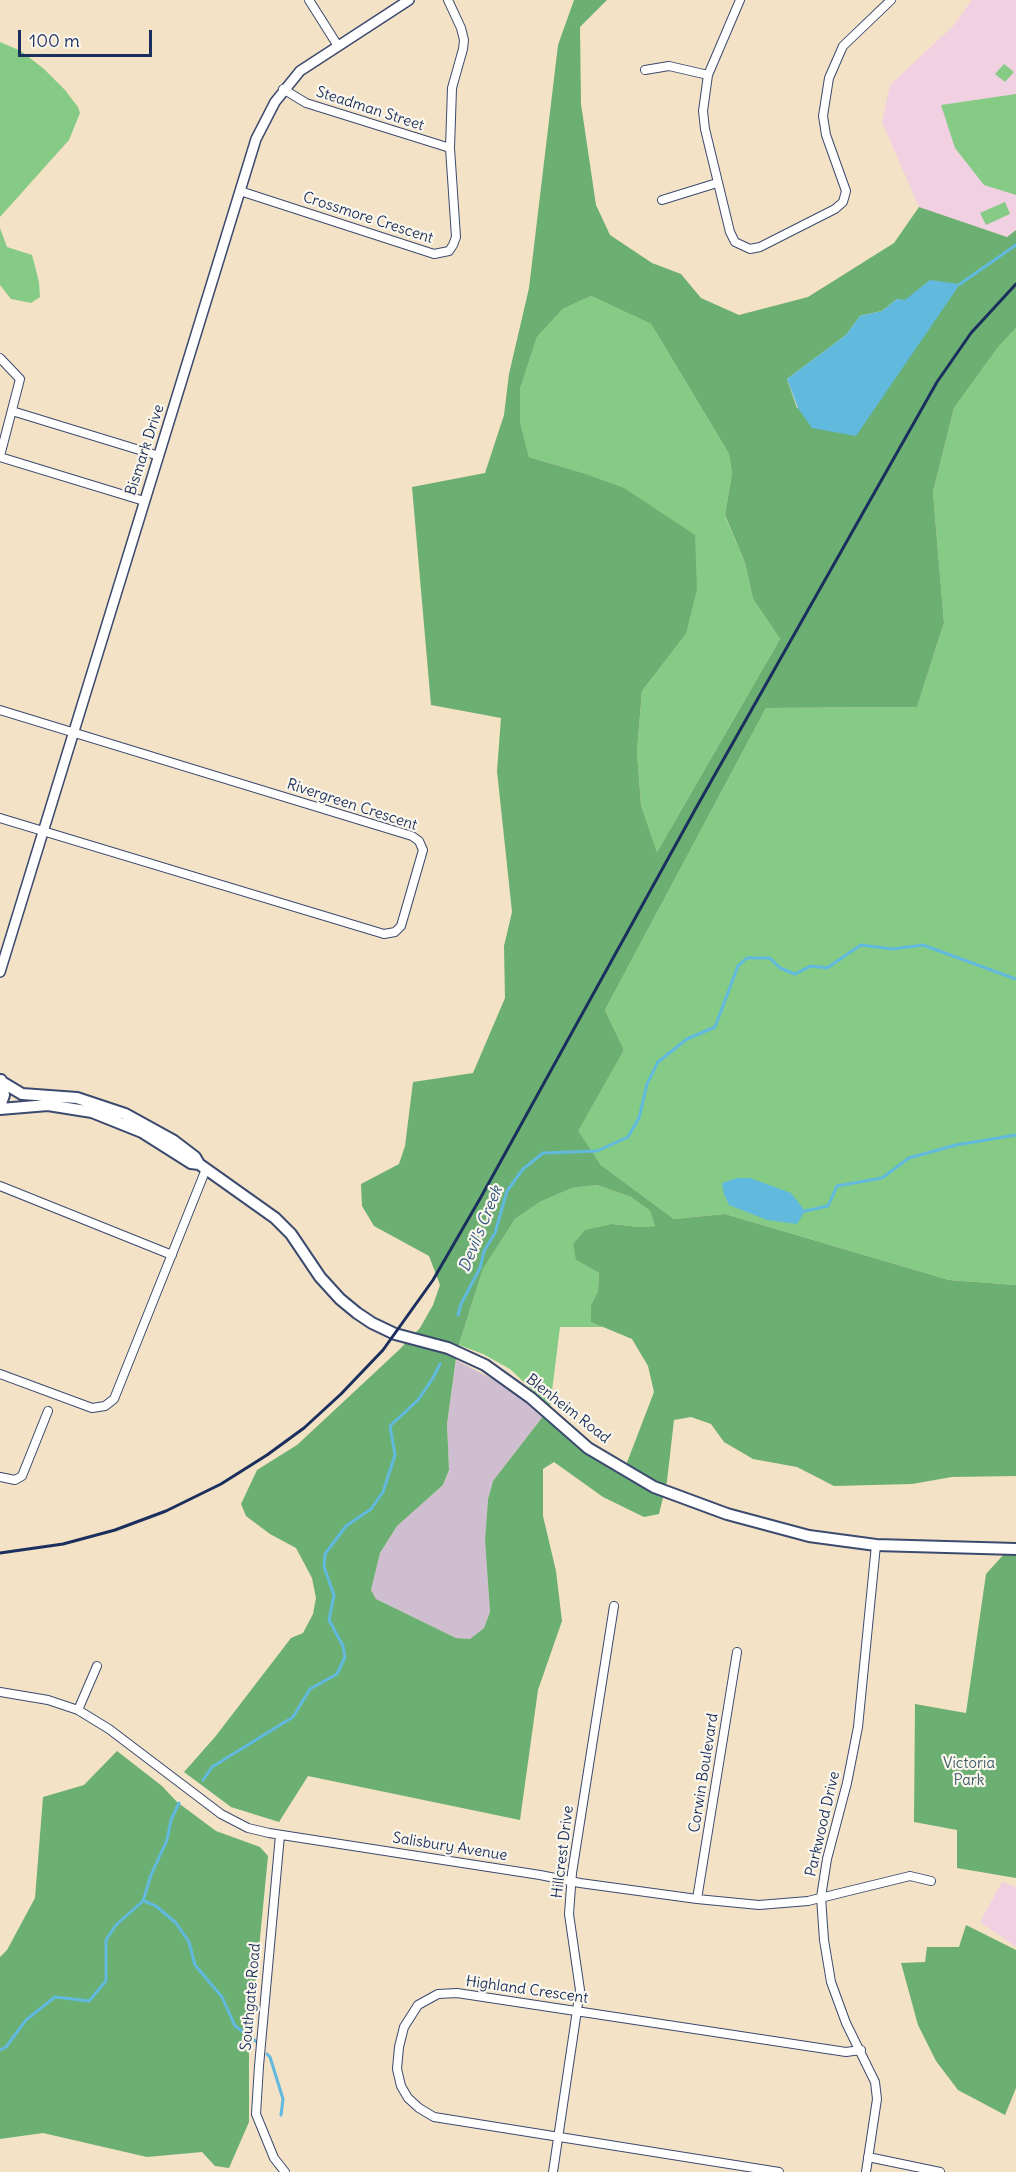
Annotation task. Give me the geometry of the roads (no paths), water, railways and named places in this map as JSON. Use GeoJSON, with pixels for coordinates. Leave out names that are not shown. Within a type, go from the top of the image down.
{"type":"FeatureCollection","features":[{"type":"Feature","properties":{"kind":"main road"},"geometry":{"type":"LineString","coordinates":[[0,1107],[4,1095],[1,1080]]}},
{"type":"Feature","properties":{"kind":"main road","name":"Blenheim Road"},"geometry":{"type":"LineString","coordinates":[[1,1080],[22,1094],[77,1098],[125,1114],[174,1141],[203,1166],[275,1218],[297,1243],[320,1277],[340,1299],[357,1313],[395,1334],[448,1348],[485,1365],[531,1398],[588,1448],[654,1486],[727,1515],[810,1536],[876,1545],[1016,1549]]}},
{"type":"Feature","properties":{"kind":"main road","name":"Blenheim Road"},"geometry":{"type":"LineString","coordinates":[[0,1107],[48,1105],[92,1112],[142,1132],[192,1163],[203,1166]]}},
{"type":"Feature","properties":{"kind":"street"},"geometry":{"type":"LineString","coordinates":[[309,0],[338,46]]}},
{"type":"Feature","properties":{"kind":"street","name":"Bismark Drive"},"geometry":{"type":"LineString","coordinates":[[0,972],[256,139],[266,116],[284,89],[300,71],[409,0]]}},
{"type":"Feature","properties":{"kind":"street","name":"Crossmore Crescent"},"geometry":{"type":"LineString","coordinates":[[240,191],[434,254],[448,251],[456,237],[450,148],[452,88],[464,40],[448,0]]}},
{"type":"Feature","properties":{"kind":"street"},"geometry":{"type":"LineString","coordinates":[[740,0],[708,75],[703,111],[717,183],[730,232],[735,242],[750,249],[835,209],[843,202],[846,190],[826,135],[823,116],[829,78],[843,46],[891,0]]}},
{"type":"Feature","properties":{"kind":"street"},"geometry":{"type":"LineString","coordinates":[[645,70],[669,66],[708,75]]}},
{"type":"Feature","properties":{"kind":"street","name":"Steadman Street"},"geometry":{"type":"LineString","coordinates":[[284,89],[306,103],[450,148]]}},
{"type":"Feature","properties":{"kind":"street"},"geometry":{"type":"LineString","coordinates":[[662,200],[717,183]]}},
{"type":"Feature","properties":{"kind":"street"},"geometry":{"type":"LineString","coordinates":[[0,358],[20,379],[0,456],[144,501]]}},
{"type":"Feature","properties":{"kind":"street"},"geometry":{"type":"LineString","coordinates":[[12,411],[159,456]]}},
{"type":"Feature","properties":{"kind":"street"},"geometry":{"type":"LineString","coordinates":[[0,710],[73,733]]}},
{"type":"Feature","properties":{"kind":"street","name":"Rivergreen Crescent"},"geometry":{"type":"LineString","coordinates":[[43,831],[384,934],[395,932],[400,926],[423,850],[419,841],[412,836],[73,733]]}},
{"type":"Feature","properties":{"kind":"street"},"geometry":{"type":"LineString","coordinates":[[0,818],[43,831]]}},
{"type":"Feature","properties":{"kind":"street"},"geometry":{"type":"LineString","coordinates":[[0,1374],[92,1408],[105,1406],[114,1399],[172,1255],[203,1166]]}},
{"type":"Feature","properties":{"kind":"street"},"geometry":{"type":"LineString","coordinates":[[0,1186],[172,1255]]}},
{"type":"Feature","properties":{"kind":"street"},"geometry":{"type":"LineString","coordinates":[[0,1478],[15,1480],[22,1476],[48,1411]]}},
{"type":"Feature","properties":{"kind":"street","name":"Parkwood Drive"},"geometry":{"type":"LineString","coordinates":[[866,2172],[877,2098],[875,2082],[861,2049],[846,2024],[831,1982],[824,1940],[821,1897],[827,1858],[848,1783],[858,1727],[876,1545]]}},
{"type":"Feature","properties":{"kind":"street","name":"Hillcrest Drive"},"geometry":{"type":"LineString","coordinates":[[553,2172],[580,1990],[569,1914],[571,1881],[614,1606]]}},
{"type":"Feature","properties":{"kind":"street","name":"Corwin Boulevard"},"geometry":{"type":"LineString","coordinates":[[697,1899],[737,1652]]}},
{"type":"Feature","properties":{"kind":"street"},"geometry":{"type":"LineString","coordinates":[[78,1710],[97,1666]]}},
{"type":"Feature","properties":{"kind":"street","name":"Salisbury Avenue"},"geometry":{"type":"LineString","coordinates":[[0,1692],[48,1700],[78,1710],[109,1729],[221,1814],[248,1828],[280,1835],[571,1881],[697,1899],[759,1905],[808,1901],[910,1876],[931,1881]]}},
{"type":"Feature","properties":{"kind":"street","name":"Southgate Road"},"geometry":{"type":"LineString","coordinates":[[280,1835],[256,2114],[274,2158],[285,2172]]}},
{"type":"Feature","properties":{"kind":"street","name":"Highland Crescent"},"geometry":{"type":"LineString","coordinates":[[779,2172],[434,2117],[408,2098],[401,2086],[397,2068],[404,2027],[418,2005],[438,1994],[457,1993],[846,2052],[861,2049]]}},
{"type":"Feature","properties":{"kind":"street"},"geometry":{"type":"LineString","coordinates":[[868,2157],[940,2172]]}},
{"type":"Feature","properties":{"kind":"water"},"geometry":{"type":"Polygon","coordinates":[[[930,280],[960,284],[856,436],[812,428],[798,408],[787,379],[846,335],[860,316],[882,311],[897,299],[905,300],[930,280]]]}},
{"type":"Feature","properties":{"kind":"water"},"geometry":{"type":"Polygon","coordinates":[[[737,1178],[750,1178],[791,1193],[805,1211],[797,1224],[767,1220],[729,1205],[722,1183],[737,1178]]]}},
{"type":"Feature","properties":{"kind":"waterway"},"geometry":{"type":"LineString","coordinates":[[960,284],[1016,245]]}},
{"type":"Feature","properties":{"kind":"waterway","name":"Devil's Creek"},"geometry":{"type":"LineString","coordinates":[[458,1315],[461,1304],[480,1268],[484,1251],[495,1233],[507,1191],[523,1169],[543,1153],[597,1151],[628,1137],[639,1118],[647,1084],[658,1062],[687,1039],[715,1027],[738,966],[747,958],[770,958],[780,968],[795,974],[811,966],[827,968],[861,945],[893,949],[923,945],[1016,979]]}},
{"type":"Feature","properties":{"kind":"waterway"},"geometry":{"type":"LineString","coordinates":[[805,1211],[828,1206],[837,1186],[882,1178],[909,1158],[956,1145],[1016,1135]]}},
{"type":"Feature","properties":{"kind":"waterway","name":"Devil's Creek"},"geometry":{"type":"LineString","coordinates":[[203,1780],[212,1767],[293,1717],[310,1689],[337,1674],[345,1657],[343,1646],[329,1620],[334,1595],[324,1567],[325,1554],[346,1526],[371,1509],[383,1492],[395,1455],[390,1426],[418,1400],[440,1364]]}},
{"type":"Feature","properties":{"kind":"waterway","name":"Devil's Creek"},"geometry":{"type":"LineString","coordinates":[[0,2050],[6,2047],[26,2020],[55,1997],[89,2001],[106,1981],[106,1940],[116,1925],[143,1901],[179,1803]]}},
{"type":"Feature","properties":{"kind":"waterway"},"geometry":{"type":"LineString","coordinates":[[144,1901],[156,1906],[176,1923],[189,1942],[195,1965],[222,1997],[235,2026],[257,2042]]}},
{"type":"Feature","properties":{"kind":"waterway"},"geometry":{"type":"LineString","coordinates":[[267,2054],[270,2057],[283,2099],[281,2115]]}},
{"type":"Feature","properties":{"kind":"railway"},"geometry":{"type":"LineString","coordinates":[[0,1553],[63,1544],[115,1530],[166,1511],[221,1484],[304,1428],[341,1394],[383,1350],[433,1280],[481,1197],[696,808],[937,382],[971,333],[1016,284]]}},
{"type":"Feature","properties":{"kind":"park label","name":"Victoria Park"},"geometry":{"type":"Point","coordinates":[969,1772]}}]}
